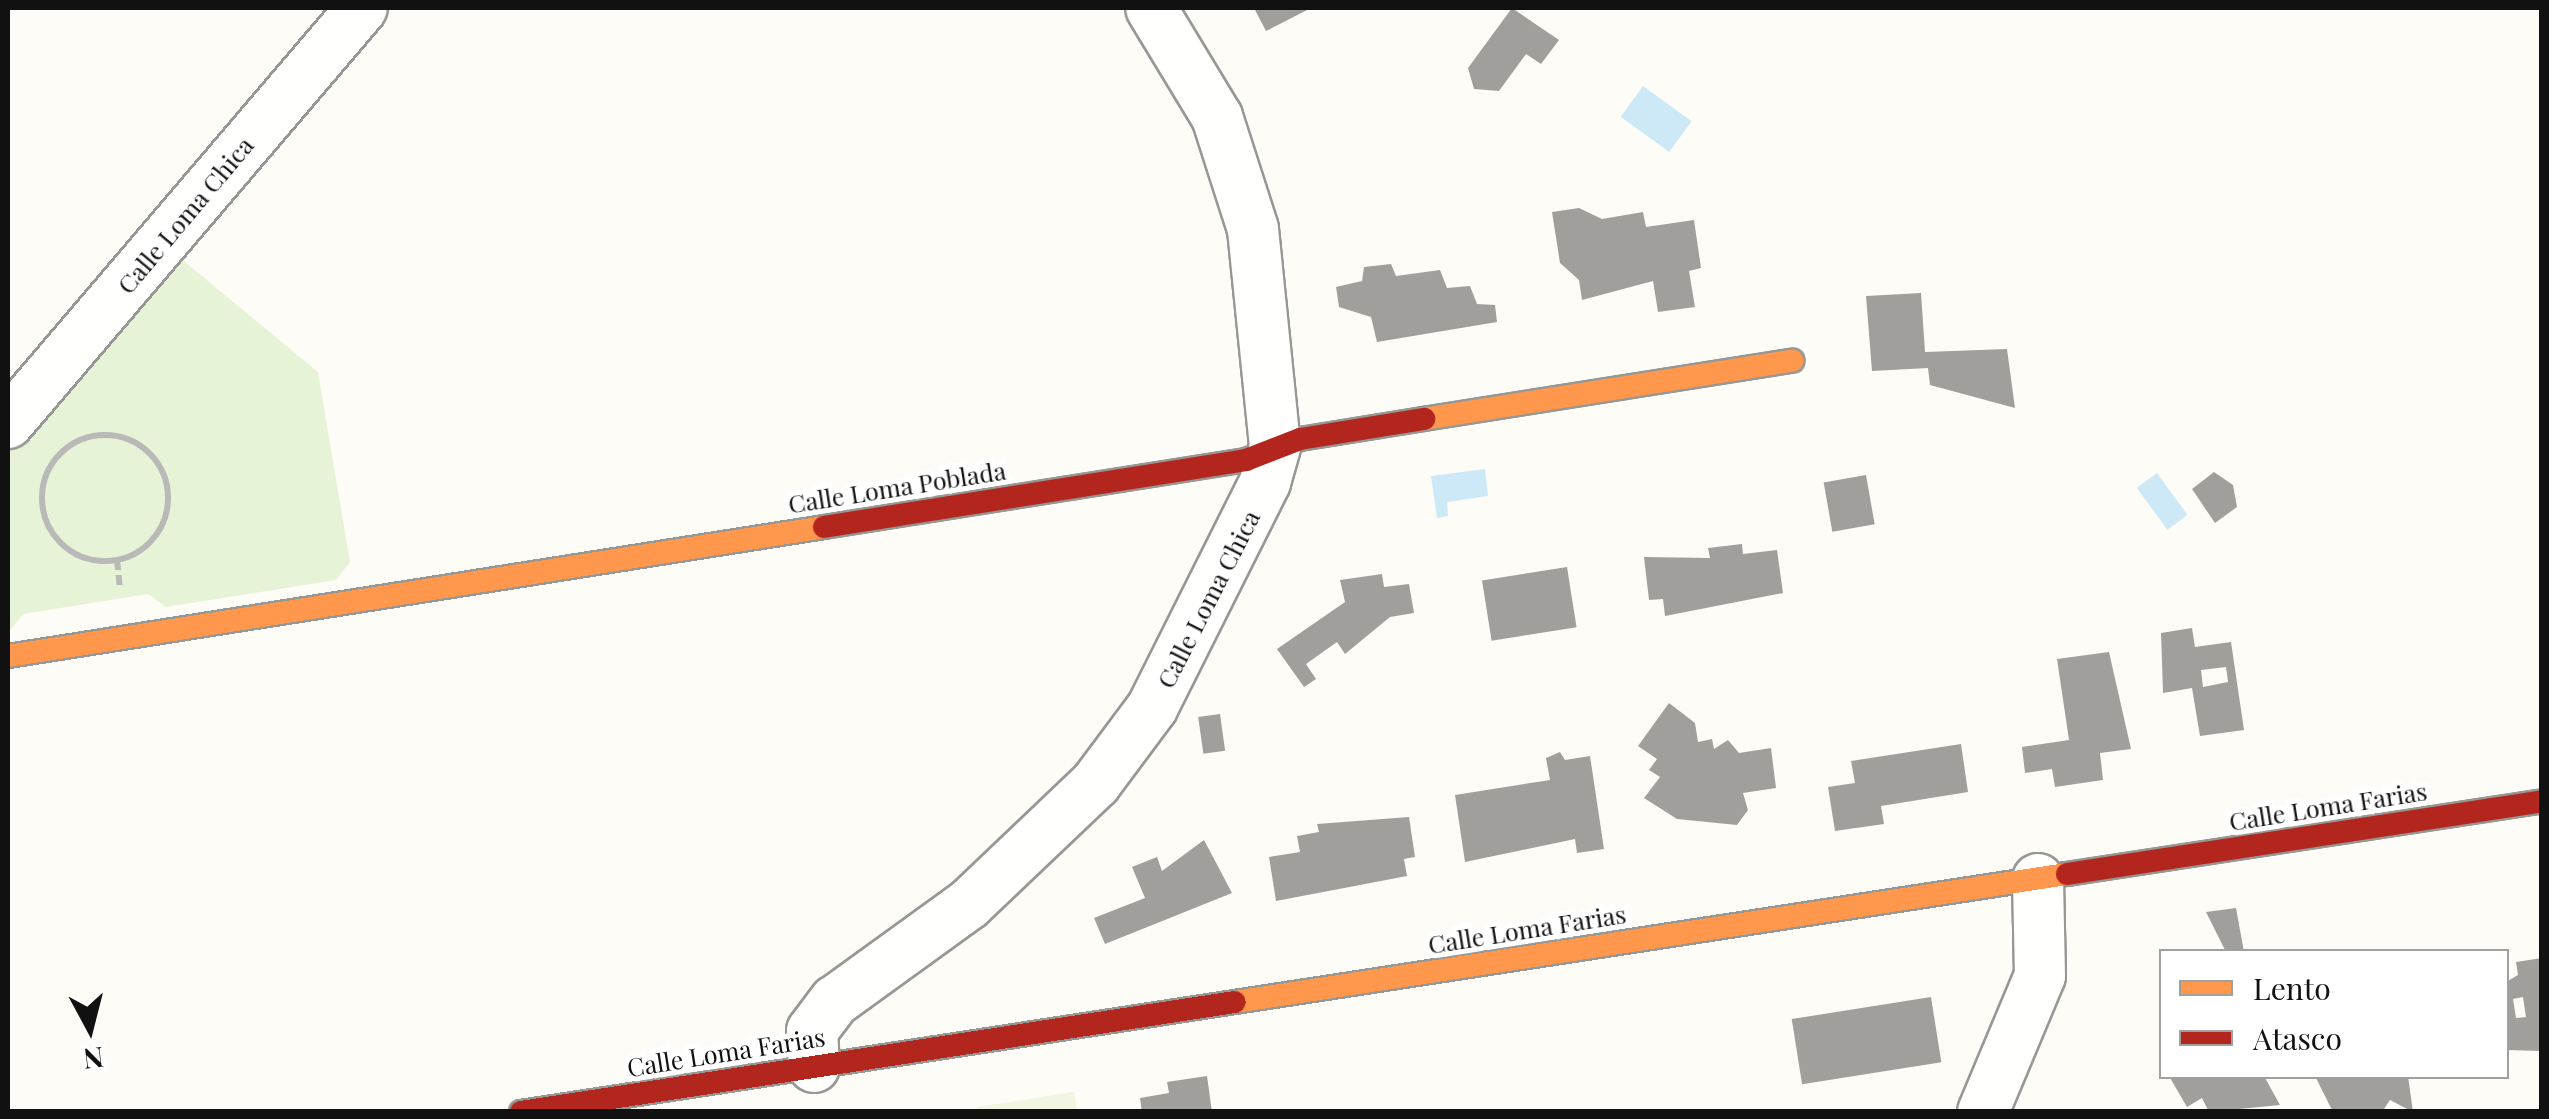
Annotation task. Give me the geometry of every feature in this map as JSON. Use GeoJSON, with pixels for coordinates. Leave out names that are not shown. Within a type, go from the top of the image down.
{"type":"FeatureCollection","features":[{"type":"Feature","properties":{"kind":"main road","name":"Calle Loma Poblada"},"geometry":{"type":"LineString","coordinates":[[8,656],[1246,460],[1275,446],[1792,360]]}},
{"type":"Feature","properties":{"kind":"main road","name":"Calle Loma Farias"},"geometry":{"type":"LineString","coordinates":[[521,1112],[2542,802]]}},
{"type":"Feature","properties":{"kind":"street","name":"Calle Loma Chica"},"geometry":{"type":"LineString","coordinates":[[8,423],[362,8]]}},
{"type":"Feature","properties":{"kind":"street","name":"Calle Loma Chica"},"geometry":{"type":"LineString","coordinates":[[814,1066],[812,1031],[822,1014],[969,904],[1096,783],[1206,610],[1275,446],[1260,273],[1241,187],[1199,79],[1150,8]]}},
{"type":"Feature","properties":{"kind":"street"},"geometry":{"type":"LineString","coordinates":[[1983,1112],[2040,976],[2038,879]]}},
{"type":"Feature","properties":{"kind":"path"},"geometry":{"type":"LineString","coordinates":[[94,436],[146,450],[168,492],[157,535],[117,560],[70,552],[42,508],[50,466],[94,436]]}},
{"type":"Feature","properties":{"kind":"path"},"geometry":{"type":"LineString","coordinates":[[117,560],[122,598]]}},
{"type":"Feature","properties":{"kind":"green space"},"geometry":{"type":"Polygon","coordinates":[[[174,253],[318,372],[350,562],[336,580],[166,607],[148,594],[23,614],[8,633],[8,447],[174,253]]]}},
{"type":"Feature","properties":{"kind":"green space"},"geometry":{"type":"Polygon","coordinates":[[[1074,1092],[1077,1111],[978,1111],[977,1107],[1074,1092]]]}},
{"type":"Feature","properties":{"kind":"water"},"geometry":{"type":"Polygon","coordinates":[[[1643,86],[1692,121],[1669,152],[1621,117],[1643,86]]]}},
{"type":"Feature","properties":{"kind":"water"},"geometry":{"type":"Polygon","coordinates":[[[1485,469],[1488,496],[1447,502],[1448,516],[1437,518],[1431,476],[1485,469]]]}},
{"type":"Feature","properties":{"kind":"water"},"geometry":{"type":"Polygon","coordinates":[[[2157,473],[2188,515],[2167,530],[2137,488],[2157,473]]]}},
{"type":"Feature","properties":{"kind":"building"},"geometry":{"type":"Polygon","coordinates":[[[1254,8],[1311,8],[1266,31],[1254,8]]]}},
{"type":"Feature","properties":{"kind":"building"},"geometry":{"type":"Polygon","coordinates":[[[1512,8],[1559,40],[1541,64],[1526,54],[1499,91],[1474,89],[1468,68],[1512,8]]]}},
{"type":"Feature","properties":{"kind":"building"},"geometry":{"type":"Polygon","coordinates":[[[1579,208],[1602,219],[1643,212],[1646,227],[1694,220],[1701,268],[1689,271],[1695,307],[1658,312],[1653,281],[1582,300],[1579,280],[1560,263],[1552,212],[1579,208]]]}},
{"type":"Feature","properties":{"kind":"building"},"geometry":{"type":"Polygon","coordinates":[[[1391,264],[1396,276],[1440,270],[1447,288],[1470,286],[1477,304],[1495,305],[1497,322],[1377,342],[1371,317],[1339,307],[1336,287],[1362,281],[1364,267],[1391,264]]]}},
{"type":"Feature","properties":{"kind":"building"},"geometry":{"type":"Polygon","coordinates":[[[1921,293],[1925,352],[2007,349],[2015,408],[1930,385],[1928,368],[1872,371],[1866,296],[1921,293]]]}},
{"type":"Feature","properties":{"kind":"building"},"geometry":{"type":"Polygon","coordinates":[[[2214,472],[2233,485],[2237,507],[2215,523],[2192,489],[2214,472]]]}},
{"type":"Feature","properties":{"kind":"building"},"geometry":{"type":"Polygon","coordinates":[[[1866,475],[1875,524],[1832,532],[1824,482],[1866,475]]]}},
{"type":"Feature","properties":{"kind":"building"},"geometry":{"type":"Polygon","coordinates":[[[1742,544],[1743,554],[1777,550],[1783,593],[1665,616],[1663,599],[1649,600],[1644,557],[1710,558],[1708,548],[1742,544]]]}},
{"type":"Feature","properties":{"kind":"building"},"geometry":{"type":"Polygon","coordinates":[[[1567,567],[1577,627],[1492,641],[1482,580],[1567,567]]]}},
{"type":"Feature","properties":{"kind":"building"},"geometry":{"type":"Polygon","coordinates":[[[1382,574],[1384,587],[1409,584],[1414,613],[1390,617],[1345,654],[1337,642],[1306,664],[1316,679],[1304,687],[1277,649],[1345,602],[1340,580],[1382,574]]]}},
{"type":"Feature","properties":{"kind":"building"},"geometry":{"type":"Polygon","coordinates":[[[2192,628],[2195,647],[2231,642],[2244,730],[2200,736],[2192,688],[2163,693],[2161,633],[2192,628]],[[2226,667],[2201,670],[2203,687],[2228,682],[2226,667]]]}},
{"type":"Feature","properties":{"kind":"building"},"geometry":{"type":"Polygon","coordinates":[[[2109,652],[2131,749],[2100,753],[2103,780],[2055,787],[2052,769],[2025,773],[2022,747],[2069,740],[2057,659],[2109,652]]]}},
{"type":"Feature","properties":{"kind":"building"},"geometry":{"type":"Polygon","coordinates":[[[1669,703],[1695,723],[1698,742],[1712,739],[1714,749],[1728,740],[1739,753],[1771,748],[1776,788],[1743,793],[1748,810],[1737,825],[1677,819],[1644,798],[1660,777],[1649,770],[1657,759],[1638,746],[1669,703]]]}},
{"type":"Feature","properties":{"kind":"building"},"geometry":{"type":"Polygon","coordinates":[[[1220,714],[1225,751],[1203,754],[1198,717],[1220,714]]]}},
{"type":"Feature","properties":{"kind":"building"},"geometry":{"type":"Polygon","coordinates":[[[1961,744],[1968,792],[1881,806],[1884,824],[1835,831],[1828,787],[1855,783],[1851,761],[1961,744]]]}},
{"type":"Feature","properties":{"kind":"building"},"geometry":{"type":"Polygon","coordinates":[[[1560,752],[1565,760],[1590,756],[1604,849],[1577,853],[1575,839],[1465,862],[1455,795],[1550,780],[1546,758],[1560,752]]]}},
{"type":"Feature","properties":{"kind":"building"},"geometry":{"type":"Polygon","coordinates":[[[1409,817],[1415,857],[1404,859],[1407,876],[1276,901],[1269,857],[1300,852],[1297,836],[1319,832],[1317,824],[1409,817]]]}},
{"type":"Feature","properties":{"kind":"building"},"geometry":{"type":"Polygon","coordinates":[[[1204,840],[1232,893],[1105,944],[1094,918],[1145,898],[1132,867],[1157,857],[1162,871],[1204,840]]]}},
{"type":"Feature","properties":{"kind":"building"},"geometry":{"type":"Polygon","coordinates":[[[2236,908],[2243,949],[2224,949],[2206,912],[2236,908]]]}},
{"type":"Feature","properties":{"kind":"building"},"geometry":{"type":"Polygon","coordinates":[[[2542,958],[2542,1051],[2509,1050],[2509,980],[2518,975],[2516,962],[2542,958]],[[2523,997],[2513,999],[2516,1018],[2526,1017],[2523,997]]]}},
{"type":"Feature","properties":{"kind":"building"},"geometry":{"type":"Polygon","coordinates":[[[1931,997],[1941,1062],[1802,1084],[1792,1019],[1931,997]]]}},
{"type":"Feature","properties":{"kind":"building"},"geometry":{"type":"Polygon","coordinates":[[[1207,1076],[1212,1112],[1142,1112],[1140,1098],[1169,1093],[1167,1082],[1207,1076]]]}},
{"type":"Feature","properties":{"kind":"building"},"geometry":{"type":"Polygon","coordinates":[[[2171,1079],[2266,1079],[2280,1105],[2209,1112],[2202,1098],[2187,1107],[2171,1079]]]}},
{"type":"Feature","properties":{"kind":"building"},"geometry":{"type":"Polygon","coordinates":[[[2316,1079],[2408,1079],[2413,1112],[2390,1100],[2382,1112],[2333,1112],[2316,1079]]]}},
{"type":"Feature","properties":{"kind":"traffic: slow"},"geometry":{"type":"LineString","coordinates":[[1424,419],[1792,361]]}},
{"type":"Feature","properties":{"kind":"traffic: slow"},"geometry":{"type":"LineString","coordinates":[[8,656],[824,527]]}},
{"type":"Feature","properties":{"kind":"traffic: slow"},"geometry":{"type":"LineString","coordinates":[[1235,1002],[2067,874]]}},
{"type":"Feature","properties":{"kind":"traffic: jam"},"geometry":{"type":"LineString","coordinates":[[824,527],[1246,460],[1300,439],[1424,419]]}},
{"type":"Feature","properties":{"kind":"traffic: jam"},"geometry":{"type":"LineString","coordinates":[[2067,874],[2542,801]]}},
{"type":"Feature","properties":{"kind":"traffic: jam"},"geometry":{"type":"LineString","coordinates":[[521,1112],[1235,1002]]}}]}
